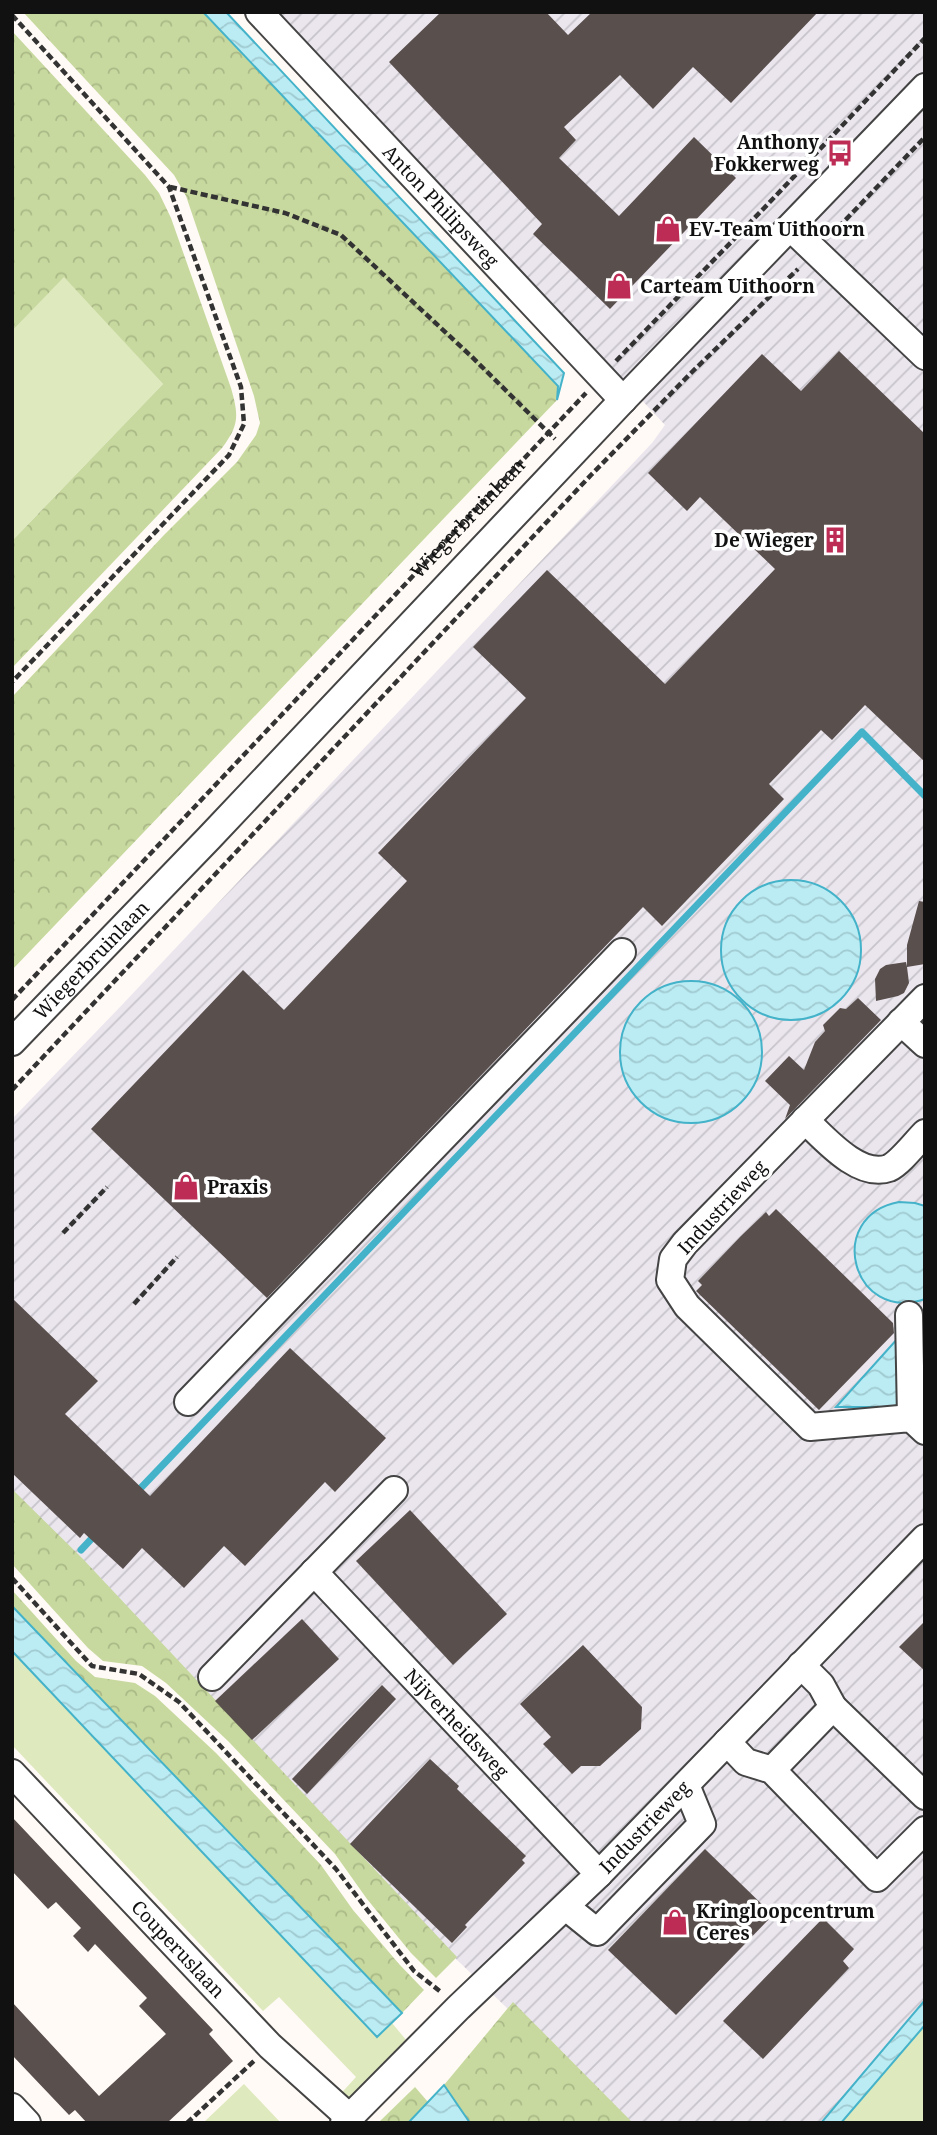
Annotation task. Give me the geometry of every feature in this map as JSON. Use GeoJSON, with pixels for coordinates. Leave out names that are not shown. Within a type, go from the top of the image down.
{"type":"FeatureCollection","features":[{"type":"Feature","properties":{"kind":"street","name":"Anton Philipsweg"},"geometry":{"type":"LineString","coordinates":[[259,12],[623,400]]}},
{"type":"Feature","properties":{"kind":"street","name":"Wiegerbruinlaan"},"geometry":{"type":"LineString","coordinates":[[12,1042],[623,400],[925,88]]}},
{"type":"Feature","properties":{"kind":"street"},"geometry":{"type":"LineString","coordinates":[[791,228],[925,356]]}},
{"type":"Feature","properties":{"kind":"street"},"geometry":{"type":"LineString","coordinates":[[188,1402],[622,952]]}},
{"type":"Feature","properties":{"kind":"street","name":"Industrieweg"},"geometry":{"type":"LineString","coordinates":[[918,1425],[810,1427],[687,1306],[670,1280],[673,1259],[685,1243],[925,998]]}},
{"type":"Feature","properties":{"kind":"street"},"geometry":{"type":"LineString","coordinates":[[901,1022],[925,1044]]}},
{"type":"Feature","properties":{"kind":"street"},"geometry":{"type":"LineString","coordinates":[[805,1120],[846,1157],[874,1170],[895,1164],[925,1133]]}},
{"type":"Feature","properties":{"kind":"street"},"geometry":{"type":"LineString","coordinates":[[909,1315],[918,1425]]}},
{"type":"Feature","properties":{"kind":"street"},"geometry":{"type":"LineString","coordinates":[[212,1677],[394,1490]]}},
{"type":"Feature","properties":{"kind":"street","name":"Industrieweg"},"geometry":{"type":"LineString","coordinates":[[351,2117],[459,2007],[599,1874],[925,1538]]}},
{"type":"Feature","properties":{"kind":"street","name":"Nijverheidsweg"},"geometry":{"type":"LineString","coordinates":[[314,1572],[599,1874]]}},
{"type":"Feature","properties":{"kind":"street"},"geometry":{"type":"LineString","coordinates":[[801,1665],[821,1685],[833,1707],[925,1796]]}},
{"type":"Feature","properties":{"kind":"street"},"geometry":{"type":"LineString","coordinates":[[772,1770],[833,1707]]}},
{"type":"Feature","properties":{"kind":"street"},"geometry":{"type":"LineString","coordinates":[[727,1742],[746,1762],[772,1770],[877,1878],[925,1830]]}},
{"type":"Feature","properties":{"kind":"street","name":"Couperuslaan"},"geometry":{"type":"LineString","coordinates":[[12,1773],[270,2046],[351,2117]]}},
{"type":"Feature","properties":{"kind":"street"},"geometry":{"type":"LineString","coordinates":[[566,1907],[597,1932],[702,1825],[686,1784]]}},
{"type":"Feature","properties":{"kind":"street"},"geometry":{"type":"LineString","coordinates":[[12,2107],[27,2123]]}},
{"type":"Feature","properties":{"kind":"path"},"geometry":{"type":"LineString","coordinates":[[12,15],[169,187],[242,387],[244,424],[229,455],[12,682]]}},
{"type":"Feature","properties":{"kind":"path","name":"Wiegerbruinlaan"},"geometry":{"type":"LineString","coordinates":[[12,1000],[925,38]]}},
{"type":"Feature","properties":{"kind":"path","name":"Wiegerbruinlaan"},"geometry":{"type":"LineString","coordinates":[[12,1090],[591,475],[816,252],[925,136]]}},
{"type":"Feature","properties":{"kind":"path"},"geometry":{"type":"LineString","coordinates":[[169,187],[285,213],[341,235],[591,475]]}},
{"type":"Feature","properties":{"kind":"path"},"geometry":{"type":"LineString","coordinates":[[63,1233],[107,1187]]}},
{"type":"Feature","properties":{"kind":"path"},"geometry":{"type":"LineString","coordinates":[[134,1304],[177,1258]]}},
{"type":"Feature","properties":{"kind":"path"},"geometry":{"type":"LineString","coordinates":[[12,1578],[92,1666],[139,1674],[179,1702],[335,1869],[414,1971],[459,2007]]}},
{"type":"Feature","properties":{"kind":"path"},"geometry":{"type":"LineString","coordinates":[[187,2123],[270,2046]]}},
{"type":"Feature","properties":{"kind":"shaded area"},"geometry":{"type":"Polygon","coordinates":[[[279,12],[925,12],[925,2001],[821,2123],[626,2123],[454,1957],[12,1504],[12,1119],[652,443],[665,425],[279,12]]]}},
{"type":"Feature","properties":{"kind":"green space"},"geometry":{"type":"Polygon","coordinates":[[[23,12],[203,12],[558,386],[557,400],[12,970],[12,697],[164,535],[237,462],[256,435],[260,423],[254,396],[186,196],[174,175],[23,12]]]}},
{"type":"Feature","properties":{"kind":"green space"},"geometry":{"type":"Polygon","coordinates":[[[12,31],[159,193],[171,218],[231,388],[236,420],[232,433],[222,448],[12,668],[12,541],[163,384],[64,277],[12,331],[12,31]]]}},
{"type":"Feature","properties":{"kind":"green space"},"geometry":{"type":"Polygon","coordinates":[[[64,276],[163,384],[12,541],[12,331],[64,276]]]}},
{"type":"Feature","properties":{"kind":"green space"},"geometry":{"type":"Polygon","coordinates":[[[12,1489],[82,1558],[457,1957],[436,1978],[411,1953],[367,1899],[335,1854],[228,1741],[166,1683],[142,1666],[103,1661],[12,1564],[12,1489]]]}},
{"type":"Feature","properties":{"kind":"green space"},"geometry":{"type":"Polygon","coordinates":[[[12,1590],[76,1661],[95,1677],[135,1683],[155,1696],[216,1753],[321,1865],[353,1910],[424,1990],[402,2013],[12,1606],[12,1590]]]}},
{"type":"Feature","properties":{"kind":"green space"},"geometry":{"type":"Polygon","coordinates":[[[12,1651],[377,2036],[392,2023],[407,2041],[348,2103],[335,2100],[356,2077],[279,1997],[263,2011],[12,1745],[12,1651]]]}},
{"type":"Feature","properties":{"kind":"green space"},"geometry":{"type":"Polygon","coordinates":[[[513,2002],[633,2123],[470,2123],[444,2085],[513,2002]]]}},
{"type":"Feature","properties":{"kind":"green space"},"geometry":{"type":"Polygon","coordinates":[[[925,2025],[925,2123],[841,2123],[925,2025]]]}},
{"type":"Feature","properties":{"kind":"green space"},"geometry":{"type":"Polygon","coordinates":[[[244,2084],[281,2123],[203,2123],[244,2084]]]}},
{"type":"Feature","properties":{"kind":"green space"},"geometry":{"type":"Polygon","coordinates":[[[415,2087],[428,2102],[408,2123],[378,2123],[415,2087]]]}},
{"type":"Feature","properties":{"kind":"water"},"geometry":{"type":"Polygon","coordinates":[[[203,12],[226,12],[564,373],[557,400],[558,386],[203,12]]]}},
{"type":"Feature","properties":{"kind":"water"},"geometry":{"type":"Polygon","coordinates":[[[791,880],[818,885],[840,901],[856,923],[861,950],[856,977],[840,999],[818,1015],[791,1020],[764,1015],[742,999],[726,977],[721,950],[726,923],[742,901],[764,885],[791,880]]]}},
{"type":"Feature","properties":{"kind":"water"},"geometry":{"type":"Polygon","coordinates":[[[691,981],[718,987],[741,1002],[756,1025],[762,1052],[756,1079],[741,1102],[718,1117],[691,1123],[664,1117],[641,1102],[626,1079],[620,1052],[626,1025],[641,1002],[664,987],[691,981]]]}},
{"type":"Feature","properties":{"kind":"water"},"geometry":{"type":"Polygon","coordinates":[[[899,1202],[925,1206],[925,1299],[900,1303],[880,1296],[865,1283],[856,1265],[855,1245],[861,1227],[876,1211],[899,1202]]]}},
{"type":"Feature","properties":{"kind":"water"},"geometry":{"type":"Polygon","coordinates":[[[899,1337],[898,1407],[836,1407],[899,1337]]]}},
{"type":"Feature","properties":{"kind":"water"},"geometry":{"type":"Polygon","coordinates":[[[12,1606],[402,2013],[377,2037],[12,1651],[12,1606]]]}},
{"type":"Feature","properties":{"kind":"water"},"geometry":{"type":"Polygon","coordinates":[[[925,2000],[925,2025],[841,2123],[821,2123],[925,2000]]]}},
{"type":"Feature","properties":{"kind":"water"},"geometry":{"type":"Polygon","coordinates":[[[444,2085],[470,2123],[408,2123],[444,2085]]]}},
{"type":"Feature","properties":{"kind":"building"},"geometry":{"type":"Polygon","coordinates":[[[441,12],[546,12],[568,35],[592,12],[818,12],[731,103],[693,67],[653,109],[620,75],[564,127],[576,140],[559,158],[619,216],[694,137],[736,178],[610,309],[533,234],[542,224],[389,62],[441,12]]]}},
{"type":"Feature","properties":{"kind":"building"},"geometry":{"type":"Polygon","coordinates":[[[839,351],[925,434],[925,762],[865,705],[832,740],[821,730],[769,784],[784,799],[662,926],[643,907],[267,1298],[91,1129],[243,970],[284,1010],[407,881],[378,853],[526,698],[473,647],[547,570],[665,684],[775,569],[700,497],[687,511],[648,473],[762,354],[801,391],[839,351]]]}},
{"type":"Feature","properties":{"kind":"building"},"geometry":{"type":"Polygon","coordinates":[[[919,901],[925,902],[925,964],[907,967],[907,945],[919,901]]]}},
{"type":"Feature","properties":{"kind":"building"},"geometry":{"type":"Polygon","coordinates":[[[906,962],[909,983],[904,993],[876,1001],[875,979],[880,969],[886,965],[906,962]]]}},
{"type":"Feature","properties":{"kind":"building"},"geometry":{"type":"Polygon","coordinates":[[[858,998],[881,1020],[785,1119],[790,1105],[765,1081],[789,1056],[804,1070],[815,1042],[825,1031],[823,1025],[840,1008],[846,1009],[858,998]]]}},
{"type":"Feature","properties":{"kind":"building"},"geometry":{"type":"Polygon","coordinates":[[[776,1209],[893,1323],[894,1333],[819,1410],[696,1291],[702,1285],[698,1281],[741,1236],[766,1212],[769,1216],[776,1209]]]}},
{"type":"Feature","properties":{"kind":"building"},"geometry":{"type":"Polygon","coordinates":[[[12,1298],[98,1381],[65,1414],[150,1496],[290,1348],[386,1438],[335,1492],[325,1482],[245,1566],[224,1546],[184,1588],[142,1548],[123,1569],[84,1533],[80,1538],[12,1473],[12,1298]]]}},
{"type":"Feature","properties":{"kind":"building"},"geometry":{"type":"Polygon","coordinates":[[[410,1510],[507,1614],[453,1665],[356,1561],[410,1510]]]}},
{"type":"Feature","properties":{"kind":"building"},"geometry":{"type":"Polygon","coordinates":[[[302,1619],[339,1659],[252,1740],[215,1701],[302,1619]]]}},
{"type":"Feature","properties":{"kind":"building"},"geometry":{"type":"Polygon","coordinates":[[[925,1621],[925,1671],[899,1647],[925,1621]]]}},
{"type":"Feature","properties":{"kind":"building"},"geometry":{"type":"Polygon","coordinates":[[[583,1645],[642,1707],[641,1729],[600,1766],[581,1766],[572,1774],[543,1744],[551,1737],[520,1704],[583,1645]]]}},
{"type":"Feature","properties":{"kind":"building"},"geometry":{"type":"Polygon","coordinates":[[[382,1685],[396,1699],[307,1794],[292,1779],[382,1685]]]}},
{"type":"Feature","properties":{"kind":"building"},"geometry":{"type":"Polygon","coordinates":[[[430,1759],[526,1856],[522,1860],[525,1863],[465,1925],[467,1927],[452,1943],[350,1844],[430,1759]]]}},
{"type":"Feature","properties":{"kind":"building"},"geometry":{"type":"Polygon","coordinates":[[[12,1817],[213,2030],[209,2034],[233,2061],[167,2123],[87,2123],[75,2110],[69,2115],[12,2055],[12,2002],[99,2096],[166,2034],[139,2006],[147,1998],[95,1944],[88,1952],[73,1936],[81,1928],[56,1902],[48,1909],[12,1871],[12,1817]]]}},
{"type":"Feature","properties":{"kind":"building"},"geometry":{"type":"Polygon","coordinates":[[[705,1849],[773,1915],[676,2015],[608,1950],[705,1849]]]}},
{"type":"Feature","properties":{"kind":"building"},"geometry":{"type":"Polygon","coordinates":[[[823,1918],[854,1949],[843,1961],[849,1968],[763,2059],[723,2021],[823,1918]]]}},
{"type":"Feature","properties":{"kind":"waterway"},"geometry":{"type":"LineString","coordinates":[[136,1493],[862,732],[925,796]]}},
{"type":"Feature","properties":{"kind":"waterway"},"geometry":{"type":"LineString","coordinates":[[81,1550],[96,1534]]}},
{"type":"Feature","properties":{"kind":"place","name":"Anthony Fokkerweg"},"geometry":{"type":"Point","coordinates":[840,153]}},
{"type":"Feature","properties":{"kind":"place","name":"EV-Team Uithoorn"},"geometry":{"type":"Point","coordinates":[668,229]}},
{"type":"Feature","properties":{"kind":"place","name":"Carteam Uithoorn"},"geometry":{"type":"Point","coordinates":[619,286]}},
{"type":"Feature","properties":{"kind":"place","name":"De Wieger"},"geometry":{"type":"Point","coordinates":[835,540]}},
{"type":"Feature","properties":{"kind":"place","name":"Praxis"},"geometry":{"type":"Point","coordinates":[186,1187]}},
{"type":"Feature","properties":{"kind":"place","name":"Kringloopcentrum Ceres"},"geometry":{"type":"Point","coordinates":[675,1922]}}]}
